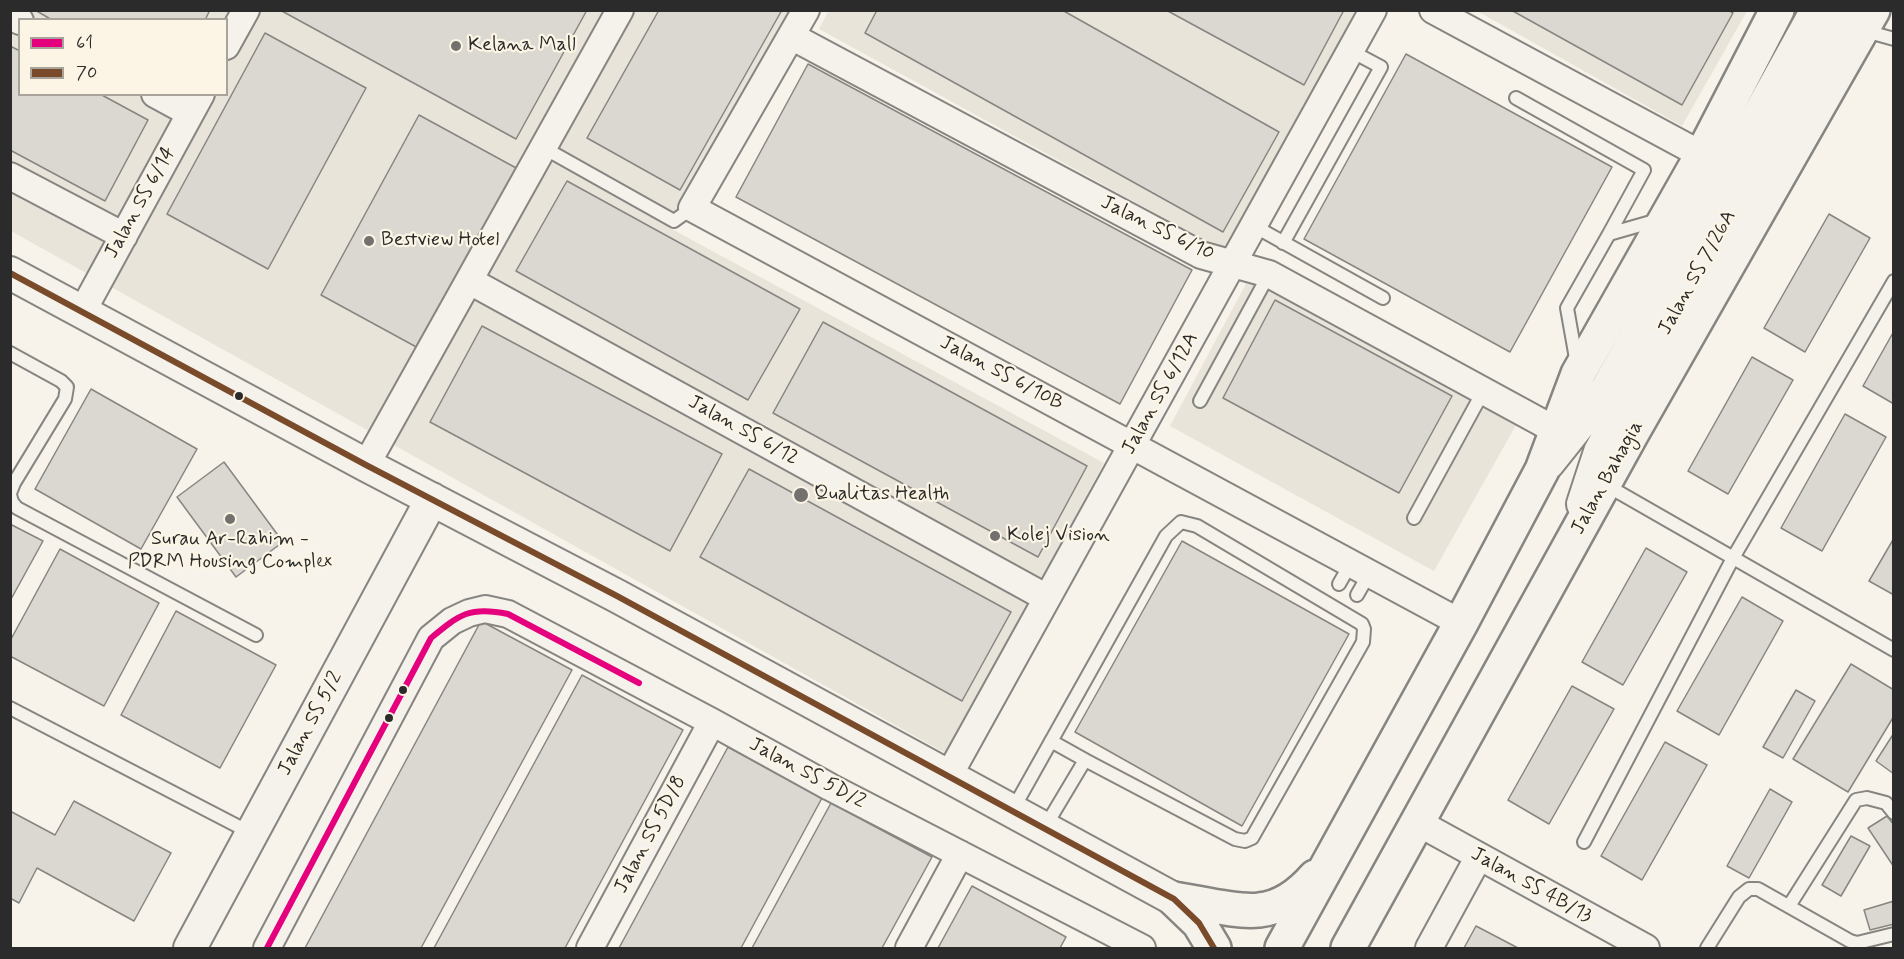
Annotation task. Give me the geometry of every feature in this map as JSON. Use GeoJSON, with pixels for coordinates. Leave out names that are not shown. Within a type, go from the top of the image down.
{"type":"FeatureCollection","features":[{"type":"Feature","properties":{"kind":"main road"},"geometry":{"type":"LineString","coordinates":[[1282,948],[1461,623],[1542,470],[1578,374],[1702,155],[1777,10]]}},
{"type":"Feature","properties":{"kind":"main road","name":"Jalan Bahagia"},"geometry":{"type":"LineString","coordinates":[[1348,948],[1860,17]]}},
{"type":"Feature","properties":{"kind":"main road"},"geometry":{"type":"LineString","coordinates":[[1174,899],[1259,910],[1288,900],[1304,889],[1330,860]]}},
{"type":"Feature","properties":{"kind":"main road"},"geometry":{"type":"LineString","coordinates":[[1174,899],[1198,923],[1214,948]]}},
{"type":"Feature","properties":{"kind":"street"},"geometry":{"type":"LineString","coordinates":[[228,42],[246,10]]}},
{"type":"Feature","properties":{"kind":"street"},"geometry":{"type":"LineString","coordinates":[[366,465],[620,10]]}},
{"type":"Feature","properties":{"kind":"street"},"geometry":{"type":"LineString","coordinates":[[692,208],[806,10]]}},
{"type":"Feature","properties":{"kind":"street","name":"Jalan SS 6/12A"},"geometry":{"type":"LineString","coordinates":[[948,777],[1373,10]]}},
{"type":"Feature","properties":{"kind":"street","name":"Jalan SS 7/26A"},"geometry":{"type":"LineString","coordinates":[[1542,470],[1607,389],[1817,10]]}},
{"type":"Feature","properties":{"kind":"street"},"geometry":{"type":"LineString","coordinates":[[1450,14],[1702,155]]}},
{"type":"Feature","properties":{"kind":"street","name":"Jalan SS 7/26A"},"geometry":{"type":"LineString","coordinates":[[1571,544],[1600,452],[1815,60],[1860,17]]}},
{"type":"Feature","properties":{"kind":"street","name":"Jalan SS 6/10"},"geometry":{"type":"LineString","coordinates":[[791,36],[1201,255],[1269,274],[1557,431]]}},
{"type":"Feature","properties":{"kind":"street"},"geometry":{"type":"LineString","coordinates":[[163,96],[195,104]]}},
{"type":"Feature","properties":{"kind":"street","name":"Jalan SS 6/14"},"geometry":{"type":"LineString","coordinates":[[82,312],[195,104]]}},
{"type":"Feature","properties":{"kind":"street"},"geometry":{"type":"LineString","coordinates":[[10,176],[124,236]]}},
{"type":"Feature","properties":{"kind":"street","name":"Jalan SS 6/10B"},"geometry":{"type":"LineString","coordinates":[[692,208],[1132,445],[1354,579],[1461,623]]}},
{"type":"Feature","properties":{"kind":"street"},"geometry":{"type":"LineString","coordinates":[[10,273],[366,465],[617,596],[1174,899]]}},
{"type":"Feature","properties":{"kind":"street","name":"Jalan SS 6/12"},"geometry":{"type":"LineString","coordinates":[[470,281],[1047,598]]}},
{"type":"Feature","properties":{"kind":"street","name":"Jalan SS 5/2"},"geometry":{"type":"LineString","coordinates":[[190,948],[432,499]]}},
{"type":"Feature","properties":{"kind":"street","name":"Jalan SS 5D/2"},"geometry":{"type":"LineString","coordinates":[[267,948],[431,638],[452,621],[485,609],[508,614],[830,787],[1142,948]]}},
{"type":"Feature","properties":{"kind":"street","name":"Jalan SS 5D/8"},"geometry":{"type":"LineString","coordinates":[[591,948],[712,722]]}},
{"type":"Feature","properties":{"kind":"street","name":"Jalan SS 4B/13"},"geometry":{"type":"LineString","coordinates":[[1417,822],[1478,858],[1646,948]]}},
{"type":"Feature","properties":{"kind":"street"},"geometry":{"type":"LineString","coordinates":[[909,948],[960,854]]}},
{"type":"Feature","properties":{"kind":"street"},"geometry":{"type":"LineString","coordinates":[[1429,948],[1478,858]]}},
{"type":"Feature","properties":{"kind":"lane"},"geometry":{"type":"LineString","coordinates":[[1860,17],[1893,39]]}},
{"type":"Feature","properties":{"kind":"lane"},"geometry":{"type":"LineString","coordinates":[[1283,243],[1381,67],[1351,51]]}},
{"type":"Feature","properties":{"kind":"lane"},"geometry":{"type":"LineString","coordinates":[[1516,98],[1644,170],[1567,308],[1578,374]]}},
{"type":"Feature","properties":{"kind":"lane"},"geometry":{"type":"LineString","coordinates":[[544,148],[674,221],[692,208]]}},
{"type":"Feature","properties":{"kind":"lane"},"geometry":{"type":"LineString","coordinates":[[1609,234],[1667,217]]}},
{"type":"Feature","properties":{"kind":"lane"},"geometry":{"type":"LineString","coordinates":[[1254,226],[1383,298]]}},
{"type":"Feature","properties":{"kind":"lane"},"geometry":{"type":"LineString","coordinates":[[1200,401],[1269,274]]}},
{"type":"Feature","properties":{"kind":"lane"},"geometry":{"type":"LineString","coordinates":[[1584,843],[1733,558],[1893,281]]}},
{"type":"Feature","properties":{"kind":"lane"},"geometry":{"type":"LineString","coordinates":[[10,353],[61,381],[67,387],[65,399],[14,483],[10,494],[16,508],[256,635]]}},
{"type":"Feature","properties":{"kind":"lane"},"geometry":{"type":"LineString","coordinates":[[1414,518],[1484,390]]}},
{"type":"Feature","properties":{"kind":"lane"},"geometry":{"type":"LineString","coordinates":[[1605,484],[1893,650]]}},
{"type":"Feature","properties":{"kind":"lane"},"geometry":{"type":"LineString","coordinates":[[1012,811],[1051,741],[1166,536],[1181,522],[1197,526],[1217,537],[1355,618],[1364,629],[1363,642],[1252,838],[1245,841],[1235,840],[1051,741]]}},
{"type":"Feature","properties":{"kind":"lane"},"geometry":{"type":"LineString","coordinates":[[10,708],[252,833]]}},
{"type":"Feature","properties":{"kind":"lane"},"geometry":{"type":"LineString","coordinates":[[1044,828],[1085,760]]}},
{"type":"Feature","properties":{"kind":"lane"},"geometry":{"type":"LineString","coordinates":[[1789,906],[1856,800],[1867,798],[1886,803],[1893,813]]}},
{"type":"Feature","properties":{"kind":"lane"},"geometry":{"type":"LineString","coordinates":[[1707,948],[1739,897],[1749,890],[1758,889],[1850,941],[1857,943],[1893,934]]}},
{"type":"Feature","properties":{"kind":"shaded area"},"geometry":{"type":"Polygon","coordinates":[[[829,10],[1361,11],[1226,252],[819,29],[829,10]]]}},
{"type":"Feature","properties":{"kind":"shaded area"},"geometry":{"type":"Polygon","coordinates":[[[10,11],[791,11],[668,227],[1104,463],[947,754],[11,231],[10,11]]]}},
{"type":"Feature","properties":{"kind":"shaded area"},"geometry":{"type":"Polygon","coordinates":[[[1477,11],[1747,11],[1682,126],[1477,11]]]}},
{"type":"Feature","properties":{"kind":"shaded area"},"geometry":{"type":"Polygon","coordinates":[[[1249,278],[1516,425],[1434,571],[1170,426],[1249,278]]]}},
{"type":"Feature","properties":{"kind":"building"},"geometry":{"type":"Polygon","coordinates":[[[35,10],[210,10],[206,18],[49,18],[35,10]]]}},
{"type":"Feature","properties":{"kind":"building","name":"Kelana Mall"},"geometry":{"type":"Polygon","coordinates":[[[280,10],[587,10],[516,139],[280,10]]]}},
{"type":"Feature","properties":{"kind":"building"},"geometry":{"type":"Polygon","coordinates":[[[659,10],[782,10],[680,190],[587,138],[659,10]]]}},
{"type":"Feature","properties":{"kind":"building"},"geometry":{"type":"Polygon","coordinates":[[[877,10],[1062,10],[1279,132],[1223,232],[865,33],[877,10]]]}},
{"type":"Feature","properties":{"kind":"building"},"geometry":{"type":"Polygon","coordinates":[[[1166,10],[1344,10],[1304,85],[1166,10]]]}},
{"type":"Feature","properties":{"kind":"building"},"geometry":{"type":"Polygon","coordinates":[[[1511,10],[1728,10],[1733,13],[1682,105],[1511,10]]]}},
{"type":"Feature","properties":{"kind":"building"},"geometry":{"type":"Polygon","coordinates":[[[265,33],[366,88],[268,269],[167,214],[265,33]]]}},
{"type":"Feature","properties":{"kind":"building"},"geometry":{"type":"Polygon","coordinates":[[[10,46],[18,50],[18,96],[104,96],[148,120],[105,201],[10,150],[10,46]]]}},
{"type":"Feature","properties":{"kind":"building"},"geometry":{"type":"Polygon","coordinates":[[[1406,54],[1612,167],[1510,352],[1304,239],[1406,54]]]}},
{"type":"Feature","properties":{"kind":"building"},"geometry":{"type":"Polygon","coordinates":[[[808,64],[1192,270],[1120,404],[736,197],[808,64]]]}},
{"type":"Feature","properties":{"kind":"building"},"geometry":{"type":"Polygon","coordinates":[[[419,115],[518,169],[420,349],[321,295],[419,115]]]}},
{"type":"Feature","properties":{"kind":"building"},"geometry":{"type":"Polygon","coordinates":[[[567,181],[800,309],[748,400],[516,271],[567,181]]]}},
{"type":"Feature","properties":{"kind":"building"},"geometry":{"type":"Polygon","coordinates":[[[1829,214],[1870,238],[1805,352],[1764,328],[1829,214]]]}},
{"type":"Feature","properties":{"kind":"building"},"geometry":{"type":"Polygon","coordinates":[[[1275,300],[1452,396],[1399,493],[1223,398],[1275,300]]]}},
{"type":"Feature","properties":{"kind":"building"},"geometry":{"type":"Polygon","coordinates":[[[823,322],[1087,466],[1038,557],[773,413],[823,322]]]}},
{"type":"Feature","properties":{"kind":"building"},"geometry":{"type":"Polygon","coordinates":[[[482,326],[722,454],[670,551],[430,422],[482,326]]]}},
{"type":"Feature","properties":{"kind":"building"},"geometry":{"type":"Polygon","coordinates":[[[1894,331],[1894,404],[1863,386],[1894,331]]]}},
{"type":"Feature","properties":{"kind":"building"},"geometry":{"type":"Polygon","coordinates":[[[1752,357],[1793,380],[1728,494],[1688,471],[1752,357]]]}},
{"type":"Feature","properties":{"kind":"building"},"geometry":{"type":"Polygon","coordinates":[[[91,389],[197,449],[141,549],[35,489],[91,389]]]}},
{"type":"Feature","properties":{"kind":"building"},"geometry":{"type":"Polygon","coordinates":[[[1845,414],[1886,437],[1822,551],[1781,528],[1845,414]]]}},
{"type":"Feature","properties":{"kind":"building","name":"Surau Ar-Rahim - PDRM Housing Complex"},"geometry":{"type":"Polygon","coordinates":[[[224,462],[283,542],[236,577],[177,497],[224,462]]]}},
{"type":"Feature","properties":{"kind":"building"},"geometry":{"type":"Polygon","coordinates":[[[749,469],[1011,612],[962,701],[700,557],[749,469]]]}},
{"type":"Feature","properties":{"kind":"building"},"geometry":{"type":"Polygon","coordinates":[[[10,524],[43,541],[10,601],[10,524]]]}},
{"type":"Feature","properties":{"kind":"building"},"geometry":{"type":"Polygon","coordinates":[[[1894,538],[1894,595],[1869,581],[1894,538]]]}},
{"type":"Feature","properties":{"kind":"building"},"geometry":{"type":"Polygon","coordinates":[[[1182,541],[1349,634],[1242,826],[1075,732],[1182,541]]]}},
{"type":"Feature","properties":{"kind":"building"},"geometry":{"type":"Polygon","coordinates":[[[1646,548],[1687,572],[1623,685],[1582,662],[1646,548]]]}},
{"type":"Feature","properties":{"kind":"building"},"geometry":{"type":"Polygon","coordinates":[[[60,549],[159,603],[104,706],[10,656],[10,641],[60,549]]]}},
{"type":"Feature","properties":{"kind":"building"},"geometry":{"type":"Polygon","coordinates":[[[1742,597],[1783,621],[1719,735],[1677,711],[1742,597]]]}},
{"type":"Feature","properties":{"kind":"building"},"geometry":{"type":"Polygon","coordinates":[[[176,611],[276,665],[220,768],[121,715],[176,611]]]}},
{"type":"Feature","properties":{"kind":"building"},"geometry":{"type":"Polygon","coordinates":[[[481,621],[572,670],[421,948],[305,948],[481,621]]]}},
{"type":"Feature","properties":{"kind":"building"},"geometry":{"type":"Polygon","coordinates":[[[1851,664],[1894,690],[1894,716],[1848,792],[1793,759],[1851,664]]]}},
{"type":"Feature","properties":{"kind":"building"},"geometry":{"type":"Polygon","coordinates":[[[582,675],[683,730],[565,948],[434,948],[582,675]]]}},
{"type":"Feature","properties":{"kind":"building"},"geometry":{"type":"Polygon","coordinates":[[[1572,686],[1614,709],[1549,824],[1508,800],[1572,686]]]}},
{"type":"Feature","properties":{"kind":"building"},"geometry":{"type":"Polygon","coordinates":[[[1796,690],[1815,701],[1783,758],[1763,747],[1796,690]]]}},
{"type":"Feature","properties":{"kind":"building"},"geometry":{"type":"Polygon","coordinates":[[[1894,733],[1894,774],[1876,761],[1894,733]]]}},
{"type":"Feature","properties":{"kind":"building"},"geometry":{"type":"Polygon","coordinates":[[[1665,742],[1707,765],[1642,880],[1601,856],[1665,742]]]}},
{"type":"Feature","properties":{"kind":"building"},"geometry":{"type":"Polygon","coordinates":[[[728,747],[822,798],[741,948],[619,948],[728,747]]]}},
{"type":"Feature","properties":{"kind":"building"},"geometry":{"type":"Polygon","coordinates":[[[1770,789],[1792,802],[1749,878],[1727,866],[1770,789]]]}},
{"type":"Feature","properties":{"kind":"building"},"geometry":{"type":"Polygon","coordinates":[[[74,801],[171,853],[134,921],[37,868],[19,903],[10,898],[10,811],[55,835],[74,801]]]}},
{"type":"Feature","properties":{"kind":"building"},"geometry":{"type":"Polygon","coordinates":[[[831,803],[932,857],[882,948],[752,948],[831,803]]]}},
{"type":"Feature","properties":{"kind":"building"},"geometry":{"type":"Polygon","coordinates":[[[1887,816],[1894,825],[1894,867],[1868,828],[1887,816]]]}},
{"type":"Feature","properties":{"kind":"building"},"geometry":{"type":"Polygon","coordinates":[[[1851,836],[1870,846],[1841,896],[1822,885],[1851,836]]]}},
{"type":"Feature","properties":{"kind":"building"},"geometry":{"type":"Polygon","coordinates":[[[972,886],[1066,937],[1060,948],[938,948],[972,886]]]}},
{"type":"Feature","properties":{"kind":"building"},"geometry":{"type":"Polygon","coordinates":[[[1894,901],[1894,924],[1870,930],[1864,910],[1894,901]]]}},
{"type":"Feature","properties":{"kind":"building"},"geometry":{"type":"Polygon","coordinates":[[[1476,926],[1518,948],[1464,948],[1476,926]]]}},
{"type":"Feature","properties":{"kind":"transit line","name":"70"},"geometry":{"type":"LineString","coordinates":[[10,273],[366,465],[617,596],[1174,899],[1199,923],[1214,948]]}},
{"type":"Feature","properties":{"kind":"transit line","name":"61"},"geometry":{"type":"LineString","coordinates":[[267,948],[431,638],[450,623],[475,612],[508,614],[639,683]]}},
{"type":"Feature","properties":{"kind":"place","name":"Kelana Mall"},"geometry":{"type":"Point","coordinates":[456,46]}},
{"type":"Feature","properties":{"kind":"place","name":"Bestview Hotel"},"geometry":{"type":"Point","coordinates":[369,241]}},
{"type":"Feature","properties":{"kind":"place","name":"Qualitas Health"},"geometry":{"type":"Point","coordinates":[801,495]}},
{"type":"Feature","properties":{"kind":"place","name":"Surau Ar-Rahim - PDRM Housing Complex"},"geometry":{"type":"Point","coordinates":[230,519]}},
{"type":"Feature","properties":{"kind":"place","name":"Kolej Vision"},"geometry":{"type":"Point","coordinates":[995,536]}}]}
